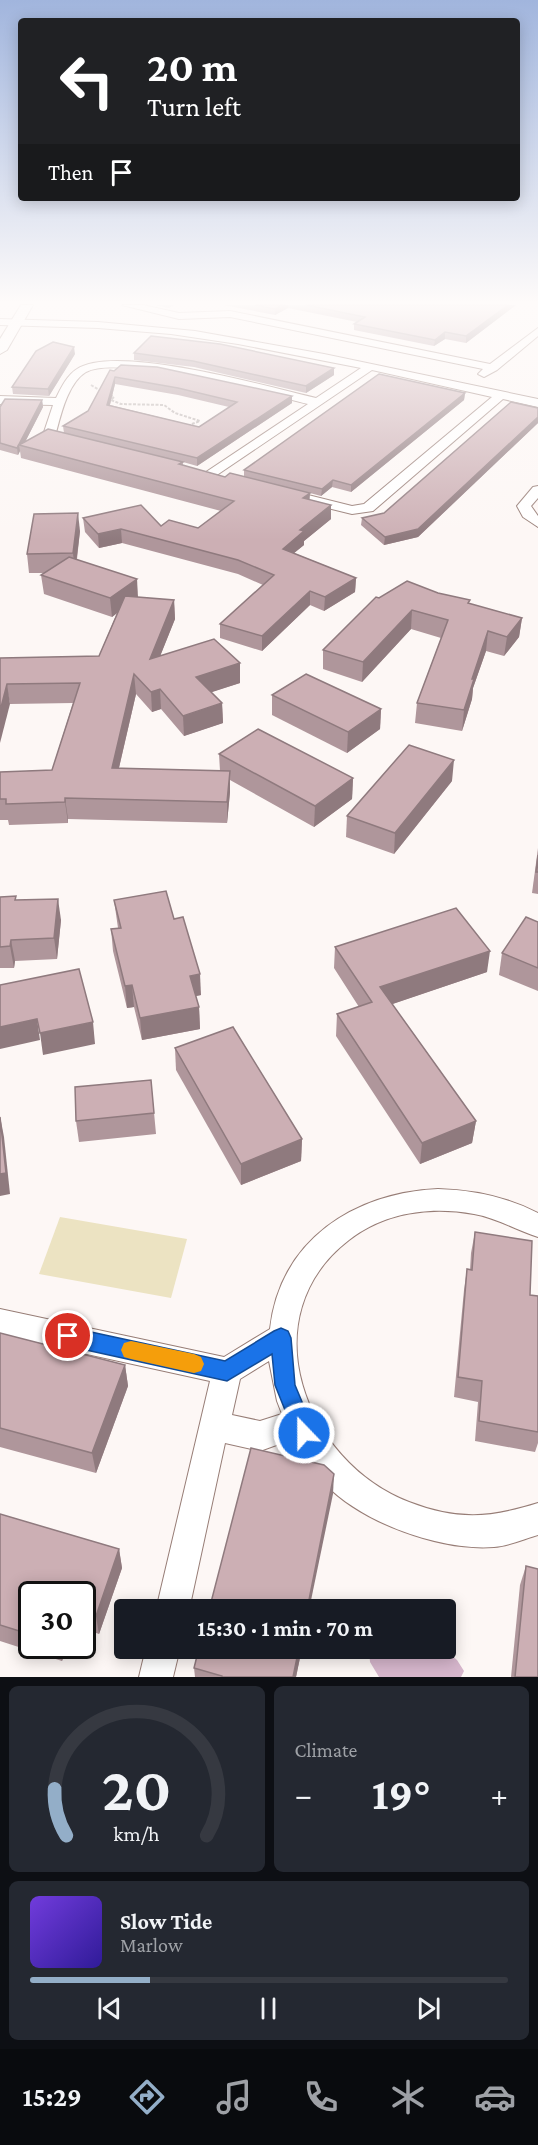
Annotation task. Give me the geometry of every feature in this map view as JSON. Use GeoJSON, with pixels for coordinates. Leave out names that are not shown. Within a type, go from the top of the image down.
{"type":"FeatureCollection","features":[{"type":"Feature","properties":{"kind":"street"},"geometry":{"type":"LineString","coordinates":[[73,383],[60,402],[49,435],[83,444]]}},
{"type":"Feature","properties":{"kind":"street"},"geometry":{"type":"LineString","coordinates":[[232,383],[316,402]]}},
{"type":"Feature","properties":{"kind":"street"},"geometry":{"type":"LineString","coordinates":[[232,481],[205,474],[345,383]]}},
{"type":"Feature","properties":{"kind":"street"},"geometry":{"type":"LineString","coordinates":[[444,383],[538,403]]}},
{"type":"Feature","properties":{"kind":"street"},"geometry":{"type":"LineString","coordinates":[[468,388],[474,383]]}},
{"type":"Feature","properties":{"kind":"street"},"geometry":{"type":"LineString","coordinates":[[276,491],[352,510],[368,507],[501,395]]}},
{"type":"Feature","properties":{"kind":"street"},"geometry":{"type":"LineString","coordinates":[[0,400],[60,402]]}},
{"type":"Feature","properties":{"kind":"street"},"geometry":{"type":"LineString","coordinates":[[538,490],[524,506],[528,514],[538,523]]}},
{"type":"Feature","properties":{"kind":"street"},"geometry":{"type":"LineString","coordinates":[[538,1226],[519,1215],[474,1201],[428,1198],[384,1207],[345,1226],[313,1255],[291,1293],[281,1338],[285,1385],[304,1433],[338,1475],[384,1508],[438,1527],[494,1531],[538,1519]]}},
{"type":"Feature","properties":{"kind":"street"},"geometry":{"type":"LineString","coordinates":[[0,1322],[227,1371],[281,1338]]}},
{"type":"Feature","properties":{"kind":"street"},"geometry":{"type":"LineString","coordinates":[[175,1599],[227,1371]]}},
{"type":"Feature","properties":{"kind":"street"},"geometry":{"type":"LineString","coordinates":[[214,1426],[260,1436],[300,1422]]}},
{"type":"Feature","properties":{"kind":"street"},"geometry":{"type":"LineString","coordinates":[[156,1677],[160,1659]]}},
{"type":"Feature","properties":{"kind":"path"},"geometry":{"type":"LineString","coordinates":[[91,384],[103,395],[114,396],[111,400]]}},
{"type":"Feature","properties":{"kind":"path"},"geometry":{"type":"LineString","coordinates":[[104,401],[111,400],[121,404],[164,405],[175,413],[200,421],[176,429]]}},
{"type":"Feature","properties":{"kind":"shaded area"},"geometry":{"type":"Polygon","coordinates":[[[60,1217],[187,1239],[171,1298],[39,1274],[60,1217]]]}},
{"type":"Feature","properties":{"kind":"shaded area"},"geometry":{"type":"Polygon","coordinates":[[[370,1659],[456,1659],[464,1671],[461,1677],[379,1677],[370,1659]]]}},
{"type":"Feature","properties":{"kind":"building"},"geometry":{"type":"Polygon","coordinates":[[[14,383],[52,383],[48,389],[12,387],[14,383]]]}},
{"type":"Feature","properties":{"kind":"building"},"geometry":{"type":"Polygon","coordinates":[[[103,383],[113,383],[107,405],[199,427],[237,402],[151,383],[233,383],[292,396],[197,458],[63,426],[88,411],[103,383]]]}},
{"type":"Feature","properties":{"kind":"building"},"geometry":{"type":"Polygon","coordinates":[[[294,383],[310,383],[306,386],[294,383]]]}},
{"type":"Feature","properties":{"kind":"building"},"geometry":{"type":"Polygon","coordinates":[[[366,383],[421,383],[465,393],[351,485],[333,480],[322,489],[244,470],[366,383]]]}},
{"type":"Feature","properties":{"kind":"building"},"geometry":{"type":"Polygon","coordinates":[[[5,399],[42,400],[17,448],[0,443],[0,407],[5,399]]]}},
{"type":"Feature","properties":{"kind":"building"},"geometry":{"type":"Polygon","coordinates":[[[511,402],[538,408],[538,417],[418,529],[385,537],[362,518],[384,513],[511,402]]]}},
{"type":"Feature","properties":{"kind":"building"},"geometry":{"type":"Polygon","coordinates":[[[48,429],[183,462],[179,464],[225,477],[230,473],[310,493],[303,498],[331,505],[300,530],[304,531],[283,549],[356,578],[325,597],[310,591],[262,636],[220,624],[274,575],[238,560],[121,529],[98,534],[83,518],[141,505],[161,526],[169,520],[198,528],[234,501],[19,445],[48,429]]]}},
{"type":"Feature","properties":{"kind":"building"},"geometry":{"type":"Polygon","coordinates":[[[78,513],[73,553],[27,554],[34,514],[78,513]]]}},
{"type":"Feature","properties":{"kind":"building"},"geometry":{"type":"Polygon","coordinates":[[[69,557],[137,579],[110,598],[41,575],[69,557]]]}},
{"type":"Feature","properties":{"kind":"building"},"geometry":{"type":"Polygon","coordinates":[[[407,581],[438,593],[470,600],[468,603],[522,618],[507,637],[488,631],[464,710],[417,703],[448,620],[412,610],[363,662],[323,650],[376,597],[379,598],[407,581]]]}},
{"type":"Feature","properties":{"kind":"building"},"geometry":{"type":"Polygon","coordinates":[[[125,596],[174,600],[150,659],[214,639],[240,663],[196,677],[222,703],[183,716],[160,689],[151,692],[134,674],[112,768],[230,771],[227,802],[65,798],[65,802],[6,804],[6,799],[0,799],[0,772],[52,770],[80,683],[7,684],[0,711],[0,658],[99,656],[125,596]]]}},
{"type":"Feature","properties":{"kind":"building"},"geometry":{"type":"Polygon","coordinates":[[[306,674],[381,709],[348,732],[272,695],[306,674]]]}},
{"type":"Feature","properties":{"kind":"building"},"geometry":{"type":"Polygon","coordinates":[[[258,729],[353,778],[315,806],[219,754],[258,729]]]}},
{"type":"Feature","properties":{"kind":"building"},"geometry":{"type":"Polygon","coordinates":[[[409,745],[454,760],[395,833],[347,816],[409,745]]]}},
{"type":"Feature","properties":{"kind":"building"},"geometry":{"type":"Polygon","coordinates":[[[166,891],[174,919],[183,917],[200,974],[190,976],[199,1007],[140,1018],[132,985],[125,986],[111,929],[121,928],[114,900],[166,891]]]}},
{"type":"Feature","properties":{"kind":"building"},"geometry":{"type":"Polygon","coordinates":[[[16,896],[15,900],[58,899],[54,938],[11,940],[10,946],[0,947],[0,897],[16,896]]]}},
{"type":"Feature","properties":{"kind":"building"},"geometry":{"type":"Polygon","coordinates":[[[456,908],[490,951],[380,987],[476,1121],[422,1143],[337,1014],[372,1002],[335,947],[456,908]]]}},
{"type":"Feature","properties":{"kind":"building"},"geometry":{"type":"Polygon","coordinates":[[[526,917],[538,922],[538,968],[502,953],[526,917]]]}},
{"type":"Feature","properties":{"kind":"building"},"geometry":{"type":"Polygon","coordinates":[[[79,969],[93,1022],[40,1033],[37,1019],[0,1027],[0,985],[79,969]]]}},
{"type":"Feature","properties":{"kind":"building"},"geometry":{"type":"Polygon","coordinates":[[[233,1027],[302,1139],[241,1164],[175,1048],[233,1027]]]}},
{"type":"Feature","properties":{"kind":"building"},"geometry":{"type":"Polygon","coordinates":[[[151,1080],[154,1113],[76,1121],[75,1087],[151,1080]]]}},
{"type":"Feature","properties":{"kind":"building"},"geometry":{"type":"Polygon","coordinates":[[[0,1117],[6,1173],[0,1174],[0,1117]]]}},
{"type":"Feature","properties":{"kind":"building"},"geometry":{"type":"Polygon","coordinates":[[[475,1232],[532,1241],[530,1295],[538,1296],[538,1432],[479,1421],[482,1381],[458,1377],[467,1269],[472,1270],[475,1232]]]}},
{"type":"Feature","properties":{"kind":"building"},"geometry":{"type":"Polygon","coordinates":[[[0,1333],[125,1365],[92,1453],[0,1428],[0,1333]]]}},
{"type":"Feature","properties":{"kind":"building"},"geometry":{"type":"Polygon","coordinates":[[[251,1448],[324,1465],[334,1474],[309,1599],[212,1599],[251,1448]]]}},
{"type":"Feature","properties":{"kind":"building"},"geometry":{"type":"Polygon","coordinates":[[[0,1514],[119,1549],[96,1616],[96,1581],[18,1581],[18,1631],[0,1625],[0,1514]]]}},
{"type":"Feature","properties":{"kind":"building"},"geometry":{"type":"Polygon","coordinates":[[[526,1566],[538,1569],[538,1677],[515,1677],[526,1566]]]}},
{"type":"Feature","properties":{"kind":"building"},"geometry":{"type":"Polygon","coordinates":[[[196,1659],[297,1659],[293,1677],[222,1677],[194,1668],[196,1659]]]}},
{"type":"Feature","properties":{"kind":"slow traffic"},"geometry":{"type":"LineString","coordinates":[[131,1350],[194,1364]]}},
{"type":"Feature","properties":{"kind":"route"},"geometry":{"type":"LineString","coordinates":[[68,1336],[227,1371],[281,1338],[285,1385],[304,1433]]}}]}
